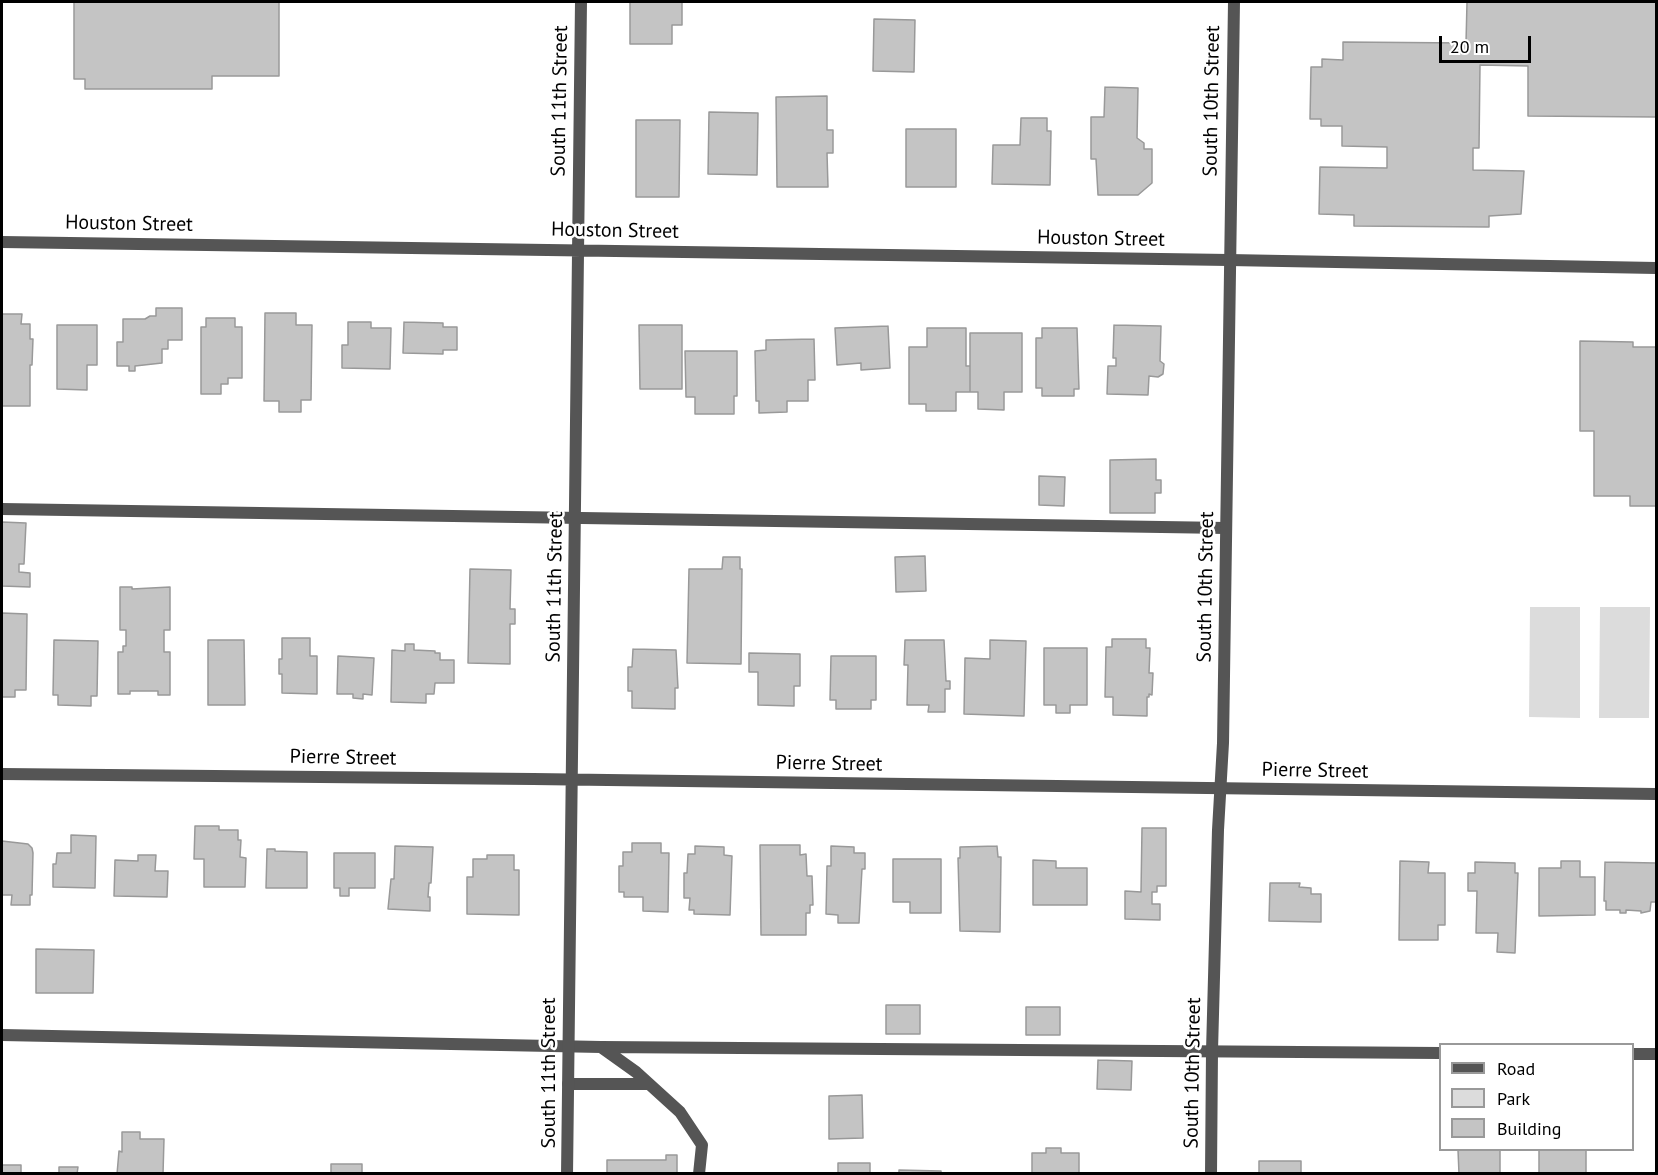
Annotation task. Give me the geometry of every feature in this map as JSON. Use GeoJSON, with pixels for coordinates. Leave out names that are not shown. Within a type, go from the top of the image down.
{"type":"FeatureCollection","features":[{"type":"Feature","properties":{"kind":"street","name":"South 11th Street"},"geometry":{"type":"LineString","coordinates":[[567,1173],[581,2]]}},
{"type":"Feature","properties":{"kind":"street","name":"South 10th Street"},"geometry":{"type":"LineString","coordinates":[[1211,1173],[1212,1051],[1223,731],[1234,2]]}},
{"type":"Feature","properties":{"kind":"street","name":"Houston Street"},"geometry":{"type":"LineString","coordinates":[[2,242],[1656,268]]}},
{"type":"Feature","properties":{"kind":"street"},"geometry":{"type":"LineString","coordinates":[[2,509],[1226,528]]}},
{"type":"Feature","properties":{"kind":"street","name":"Pierre Street"},"geometry":{"type":"LineString","coordinates":[[2,774],[1656,794]]}},
{"type":"Feature","properties":{"kind":"street"},"geometry":{"type":"LineString","coordinates":[[2,1035],[569,1047],[1439,1053]]}},
{"type":"Feature","properties":{"kind":"street"},"geometry":{"type":"LineString","coordinates":[[601,1047],[680,1112],[702,1145],[699,1173]]}},
{"type":"Feature","properties":{"kind":"street"},"geometry":{"type":"LineString","coordinates":[[1634,1054],[1656,1054]]}},
{"type":"Feature","properties":{"kind":"street"},"geometry":{"type":"LineString","coordinates":[[568,1084],[648,1084]]}},
{"type":"Feature","properties":{"kind":"green space"},"geometry":{"type":"Polygon","coordinates":[[[1530,607],[1580,607],[1580,718],[1529,717],[1530,607]]]}},
{"type":"Feature","properties":{"kind":"green space"},"geometry":{"type":"Polygon","coordinates":[[[1600,607],[1650,607],[1649,718],[1599,718],[1600,607]]]}},
{"type":"Feature","properties":{"kind":"building"},"geometry":{"type":"Polygon","coordinates":[[[74,2],[279,2],[279,76],[212,76],[212,89],[85,89],[85,79],[74,79],[74,2]]]}},
{"type":"Feature","properties":{"kind":"building"},"geometry":{"type":"Polygon","coordinates":[[[630,2],[682,2],[682,25],[672,25],[672,44],[630,44],[630,2]]]}},
{"type":"Feature","properties":{"kind":"building"},"geometry":{"type":"Polygon","coordinates":[[[1467,2],[1656,2],[1656,117],[1528,116],[1528,66],[1480,65],[1479,148],[1473,148],[1473,170],[1524,171],[1521,214],[1489,216],[1489,227],[1354,226],[1354,215],[1319,214],[1320,167],[1387,168],[1387,147],[1342,146],[1342,126],[1321,126],[1321,119],[1310,119],[1311,67],[1322,67],[1322,59],[1343,60],[1343,42],[1466,43],[1467,2]]]}},
{"type":"Feature","properties":{"kind":"building"},"geometry":{"type":"Polygon","coordinates":[[[874,19],[915,20],[914,72],[873,71],[874,19]]]}},
{"type":"Feature","properties":{"kind":"building"},"geometry":{"type":"Polygon","coordinates":[[[1105,87],[1138,88],[1137,138],[1144,143],[1144,149],[1152,149],[1152,183],[1138,195],[1098,195],[1096,159],[1091,159],[1091,117],[1104,117],[1105,87]]]}},
{"type":"Feature","properties":{"kind":"building"},"geometry":{"type":"Polygon","coordinates":[[[827,96],[827,130],[833,130],[833,153],[827,153],[828,187],[777,187],[776,97],[827,96]]]}},
{"type":"Feature","properties":{"kind":"building"},"geometry":{"type":"Polygon","coordinates":[[[709,112],[758,113],[757,175],[708,174],[709,112]]]}},
{"type":"Feature","properties":{"kind":"building"},"geometry":{"type":"Polygon","coordinates":[[[1021,118],[1047,118],[1047,131],[1051,131],[1050,185],[992,184],[993,145],[1020,145],[1021,118]]]}},
{"type":"Feature","properties":{"kind":"building"},"geometry":{"type":"Polygon","coordinates":[[[636,120],[680,120],[679,197],[636,197],[636,120]]]}},
{"type":"Feature","properties":{"kind":"building"},"geometry":{"type":"Polygon","coordinates":[[[906,129],[956,129],[956,187],[906,187],[906,129]]]}},
{"type":"Feature","properties":{"kind":"building"},"geometry":{"type":"Polygon","coordinates":[[[156,308],[182,308],[182,340],[168,340],[168,349],[162,349],[162,363],[135,366],[135,371],[129,371],[129,366],[117,366],[117,342],[123,342],[123,319],[145,319],[156,316],[156,308]]]}},
{"type":"Feature","properties":{"kind":"building"},"geometry":{"type":"Polygon","coordinates":[[[265,313],[296,313],[296,325],[312,325],[311,400],[301,400],[301,412],[279,412],[279,401],[264,401],[265,313]]]}},
{"type":"Feature","properties":{"kind":"building"},"geometry":{"type":"Polygon","coordinates":[[[2,314],[22,314],[21,324],[30,324],[30,339],[33,339],[32,365],[30,365],[30,406],[2,406],[2,314]]]}},
{"type":"Feature","properties":{"kind":"building"},"geometry":{"type":"Polygon","coordinates":[[[206,318],[235,318],[235,327],[242,327],[242,378],[228,378],[228,384],[221,384],[221,394],[201,394],[201,327],[206,327],[206,318]]]}},
{"type":"Feature","properties":{"kind":"building"},"geometry":{"type":"Polygon","coordinates":[[[348,322],[371,322],[371,328],[391,328],[390,369],[342,368],[342,345],[348,345],[348,322]]]}},
{"type":"Feature","properties":{"kind":"building"},"geometry":{"type":"Polygon","coordinates":[[[404,322],[443,323],[443,327],[457,327],[457,350],[443,350],[443,354],[403,353],[404,322]]]}},
{"type":"Feature","properties":{"kind":"building"},"geometry":{"type":"Polygon","coordinates":[[[57,325],[97,325],[97,365],[87,365],[87,390],[57,389],[57,325]]]}},
{"type":"Feature","properties":{"kind":"building"},"geometry":{"type":"Polygon","coordinates":[[[639,325],[682,325],[682,389],[640,389],[639,325]]]}},
{"type":"Feature","properties":{"kind":"building"},"geometry":{"type":"Polygon","coordinates":[[[1114,325],[1161,326],[1160,361],[1164,364],[1163,374],[1158,377],[1149,376],[1148,395],[1107,394],[1108,366],[1116,366],[1116,358],[1113,358],[1114,325]]]}},
{"type":"Feature","properties":{"kind":"building"},"geometry":{"type":"Polygon","coordinates":[[[888,326],[890,368],[861,370],[861,363],[837,365],[835,328],[888,326]]]}},
{"type":"Feature","properties":{"kind":"building"},"geometry":{"type":"Polygon","coordinates":[[[927,328],[966,328],[966,366],[970,366],[970,392],[956,392],[956,411],[926,411],[926,404],[909,404],[909,347],[927,347],[927,328]]]}},
{"type":"Feature","properties":{"kind":"building"},"geometry":{"type":"Polygon","coordinates":[[[1042,328],[1077,328],[1079,389],[1074,389],[1074,396],[1042,396],[1042,388],[1036,388],[1036,338],[1042,338],[1042,328]]]}},
{"type":"Feature","properties":{"kind":"building"},"geometry":{"type":"Polygon","coordinates":[[[970,333],[1022,333],[1022,392],[1004,392],[1004,410],[978,409],[978,392],[970,392],[970,333]]]}},
{"type":"Feature","properties":{"kind":"building"},"geometry":{"type":"Polygon","coordinates":[[[814,339],[815,380],[808,380],[808,401],[787,401],[787,412],[759,413],[759,401],[756,401],[755,351],[766,350],[766,340],[814,339]]]}},
{"type":"Feature","properties":{"kind":"building"},"geometry":{"type":"Polygon","coordinates":[[[1580,341],[1633,342],[1633,347],[1656,347],[1656,506],[1630,506],[1630,496],[1594,496],[1594,431],[1580,431],[1580,341]]]}},
{"type":"Feature","properties":{"kind":"building"},"geometry":{"type":"Polygon","coordinates":[[[685,351],[737,351],[737,396],[734,396],[734,414],[695,414],[695,397],[686,397],[685,351]]]}},
{"type":"Feature","properties":{"kind":"building"},"geometry":{"type":"Polygon","coordinates":[[[1156,459],[1156,480],[1161,480],[1161,493],[1155,493],[1155,513],[1110,513],[1110,460],[1156,459]]]}},
{"type":"Feature","properties":{"kind":"building"},"geometry":{"type":"Polygon","coordinates":[[[1039,476],[1065,477],[1064,506],[1039,505],[1039,476]]]}},
{"type":"Feature","properties":{"kind":"building"},"geometry":{"type":"Polygon","coordinates":[[[2,522],[26,523],[24,564],[19,564],[19,572],[30,573],[30,587],[2,586],[2,522]]]}},
{"type":"Feature","properties":{"kind":"building"},"geometry":{"type":"Polygon","coordinates":[[[925,556],[926,591],[896,592],[895,557],[925,556]]]}},
{"type":"Feature","properties":{"kind":"building"},"geometry":{"type":"Polygon","coordinates":[[[723,557],[740,557],[740,569],[742,569],[741,664],[687,663],[689,569],[722,569],[723,557]]]}},
{"type":"Feature","properties":{"kind":"building"},"geometry":{"type":"Polygon","coordinates":[[[470,569],[511,570],[510,609],[515,609],[515,624],[510,624],[510,664],[468,663],[470,569]]]}},
{"type":"Feature","properties":{"kind":"building"},"geometry":{"type":"Polygon","coordinates":[[[120,587],[132,587],[132,589],[170,587],[170,630],[164,630],[164,652],[170,652],[170,695],[158,695],[158,691],[130,691],[130,694],[118,694],[118,652],[123,652],[123,646],[126,646],[126,630],[120,630],[120,587]]]}},
{"type":"Feature","properties":{"kind":"building"},"geometry":{"type":"Polygon","coordinates":[[[2,613],[27,614],[26,690],[15,690],[15,697],[2,697],[2,613]]]}},
{"type":"Feature","properties":{"kind":"building"},"geometry":{"type":"Polygon","coordinates":[[[282,638],[310,638],[310,656],[317,656],[317,694],[282,693],[279,659],[282,659],[282,638]]]}},
{"type":"Feature","properties":{"kind":"building"},"geometry":{"type":"Polygon","coordinates":[[[1112,639],[1146,639],[1146,648],[1150,648],[1149,673],[1153,673],[1152,695],[1149,694],[1147,697],[1147,716],[1113,715],[1113,697],[1105,697],[1106,647],[1112,647],[1112,639]]]}},
{"type":"Feature","properties":{"kind":"building"},"geometry":{"type":"Polygon","coordinates":[[[54,640],[98,641],[97,696],[91,696],[91,706],[58,705],[58,695],[53,695],[54,640]]]}},
{"type":"Feature","properties":{"kind":"building"},"geometry":{"type":"Polygon","coordinates":[[[208,640],[244,640],[245,705],[208,705],[208,640]]]}},
{"type":"Feature","properties":{"kind":"building"},"geometry":{"type":"Polygon","coordinates":[[[905,640],[944,640],[946,681],[950,681],[950,689],[945,689],[945,712],[928,712],[929,705],[907,705],[908,665],[904,665],[905,640]]]}},
{"type":"Feature","properties":{"kind":"building"},"geometry":{"type":"Polygon","coordinates":[[[990,640],[1026,641],[1024,716],[964,714],[965,658],[990,659],[990,640]]]}},
{"type":"Feature","properties":{"kind":"building"},"geometry":{"type":"Polygon","coordinates":[[[405,644],[414,644],[414,650],[440,653],[440,660],[454,660],[454,683],[435,683],[434,694],[426,694],[426,703],[391,702],[392,650],[405,651],[405,644]]]}},
{"type":"Feature","properties":{"kind":"building"},"geometry":{"type":"Polygon","coordinates":[[[1044,648],[1087,648],[1087,705],[1070,705],[1070,713],[1056,713],[1056,705],[1044,705],[1044,648]]]}},
{"type":"Feature","properties":{"kind":"building"},"geometry":{"type":"Polygon","coordinates":[[[633,649],[676,650],[678,688],[675,688],[675,709],[632,708],[632,691],[628,691],[628,667],[632,667],[633,649]]]}},
{"type":"Feature","properties":{"kind":"building"},"geometry":{"type":"Polygon","coordinates":[[[749,653],[800,654],[800,686],[794,686],[794,706],[758,705],[758,672],[749,672],[749,653]]]}},
{"type":"Feature","properties":{"kind":"building"},"geometry":{"type":"Polygon","coordinates":[[[338,656],[374,658],[372,695],[363,694],[363,699],[353,698],[353,694],[337,694],[338,656]]]}},
{"type":"Feature","properties":{"kind":"building"},"geometry":{"type":"Polygon","coordinates":[[[831,656],[876,656],[876,700],[871,700],[871,709],[836,709],[836,700],[830,700],[831,656]]]}},
{"type":"Feature","properties":{"kind":"building"},"geometry":{"type":"Polygon","coordinates":[[[195,826],[219,826],[219,830],[238,830],[238,840],[241,840],[240,857],[246,858],[245,887],[204,887],[204,859],[194,859],[195,826]]]}},
{"type":"Feature","properties":{"kind":"building"},"geometry":{"type":"Polygon","coordinates":[[[1142,828],[1166,828],[1166,886],[1157,886],[1157,892],[1152,892],[1152,904],[1160,904],[1160,920],[1125,919],[1125,891],[1141,892],[1142,828]]]}},
{"type":"Feature","properties":{"kind":"building"},"geometry":{"type":"Polygon","coordinates":[[[71,835],[96,836],[95,888],[53,887],[53,864],[56,864],[57,853],[71,853],[71,835]]]}},
{"type":"Feature","properties":{"kind":"building"},"geometry":{"type":"Polygon","coordinates":[[[2,841],[28,844],[32,848],[30,905],[11,905],[12,895],[2,895],[2,841]]]}},
{"type":"Feature","properties":{"kind":"building"},"geometry":{"type":"Polygon","coordinates":[[[632,843],[661,843],[661,853],[669,853],[668,912],[643,911],[643,897],[624,897],[624,892],[619,892],[619,866],[623,866],[623,852],[632,852],[632,843]]]}},
{"type":"Feature","properties":{"kind":"building"},"geometry":{"type":"Polygon","coordinates":[[[760,845],[800,845],[800,855],[806,854],[807,876],[812,876],[813,905],[810,905],[810,913],[806,913],[806,935],[761,935],[760,845]]]}},
{"type":"Feature","properties":{"kind":"building"},"geometry":{"type":"Polygon","coordinates":[[[395,846],[433,847],[428,897],[430,897],[430,911],[388,909],[391,879],[394,879],[395,846]]]}},
{"type":"Feature","properties":{"kind":"building"},"geometry":{"type":"Polygon","coordinates":[[[695,846],[724,847],[724,855],[732,856],[730,915],[694,914],[694,910],[689,910],[690,898],[684,898],[684,873],[687,873],[688,854],[695,854],[695,846]]]}},
{"type":"Feature","properties":{"kind":"building"},"geometry":{"type":"Polygon","coordinates":[[[831,846],[854,847],[854,853],[865,853],[859,923],[838,923],[838,915],[826,914],[827,866],[831,866],[831,846]]]}},
{"type":"Feature","properties":{"kind":"building"},"geometry":{"type":"Polygon","coordinates":[[[997,846],[998,857],[1001,857],[1000,932],[960,931],[958,858],[960,858],[960,847],[997,846]]]}},
{"type":"Feature","properties":{"kind":"building"},"geometry":{"type":"Polygon","coordinates":[[[267,849],[307,852],[307,888],[266,888],[267,849]]]}},
{"type":"Feature","properties":{"kind":"building"},"geometry":{"type":"Polygon","coordinates":[[[334,853],[375,853],[375,888],[349,888],[349,896],[340,896],[340,888],[334,888],[334,853]]]}},
{"type":"Feature","properties":{"kind":"building"},"geometry":{"type":"Polygon","coordinates":[[[138,855],[156,855],[155,871],[168,871],[167,897],[114,896],[115,860],[138,861],[138,855]]]}},
{"type":"Feature","properties":{"kind":"building"},"geometry":{"type":"Polygon","coordinates":[[[487,855],[514,855],[514,870],[519,870],[519,915],[467,914],[467,877],[473,877],[473,859],[487,859],[487,855]]]}},
{"type":"Feature","properties":{"kind":"building"},"geometry":{"type":"Polygon","coordinates":[[[893,859],[941,859],[941,913],[910,913],[910,902],[893,902],[893,859]]]}},
{"type":"Feature","properties":{"kind":"building"},"geometry":{"type":"Polygon","coordinates":[[[1033,860],[1056,861],[1056,868],[1087,868],[1087,905],[1033,905],[1033,860]]]}},
{"type":"Feature","properties":{"kind":"building"},"geometry":{"type":"Polygon","coordinates":[[[1400,861],[1429,862],[1428,873],[1445,873],[1445,925],[1438,925],[1438,940],[1399,940],[1400,861]]]}},
{"type":"Feature","properties":{"kind":"building"},"geometry":{"type":"Polygon","coordinates":[[[1561,861],[1580,861],[1580,877],[1595,877],[1595,915],[1539,916],[1539,868],[1561,868],[1561,861]]]}},
{"type":"Feature","properties":{"kind":"building"},"geometry":{"type":"Polygon","coordinates":[[[1475,862],[1515,863],[1515,873],[1518,873],[1515,953],[1497,952],[1498,933],[1476,933],[1477,891],[1468,891],[1468,873],[1475,873],[1475,862]]]}},
{"type":"Feature","properties":{"kind":"building"},"geometry":{"type":"Polygon","coordinates":[[[1605,862],[1656,863],[1656,902],[1651,902],[1650,911],[1641,913],[1641,911],[1626,910],[1626,913],[1620,913],[1620,910],[1606,910],[1606,901],[1604,901],[1605,862]]]}},
{"type":"Feature","properties":{"kind":"building"},"geometry":{"type":"Polygon","coordinates":[[[1270,883],[1300,883],[1299,887],[1311,888],[1311,894],[1321,894],[1321,922],[1269,921],[1270,883]]]}},
{"type":"Feature","properties":{"kind":"building"},"geometry":{"type":"Polygon","coordinates":[[[36,949],[94,950],[93,993],[36,993],[36,949]]]}},
{"type":"Feature","properties":{"kind":"building"},"geometry":{"type":"Polygon","coordinates":[[[886,1005],[920,1005],[920,1034],[886,1034],[886,1005]]]}},
{"type":"Feature","properties":{"kind":"building"},"geometry":{"type":"Polygon","coordinates":[[[1026,1007],[1060,1007],[1060,1035],[1026,1035],[1026,1007]]]}},
{"type":"Feature","properties":{"kind":"building"},"geometry":{"type":"Polygon","coordinates":[[[1098,1060],[1132,1061],[1131,1090],[1097,1089],[1098,1060]]]}},
{"type":"Feature","properties":{"kind":"building"},"geometry":{"type":"Polygon","coordinates":[[[862,1095],[863,1138],[829,1139],[829,1096],[862,1095]]]}},
{"type":"Feature","properties":{"kind":"building"},"geometry":{"type":"Polygon","coordinates":[[[122,1132],[140,1132],[140,1139],[164,1139],[163,1174],[117,1174],[119,1151],[122,1152],[122,1132]]]}},
{"type":"Feature","properties":{"kind":"building"},"geometry":{"type":"Polygon","coordinates":[[[1046,1148],[1061,1148],[1061,1153],[1079,1153],[1079,1174],[1032,1174],[1032,1153],[1046,1153],[1046,1148]]]}},
{"type":"Feature","properties":{"kind":"building"},"geometry":{"type":"Polygon","coordinates":[[[1458,1151],[1500,1151],[1500,1174],[1459,1174],[1458,1151]]]}},
{"type":"Feature","properties":{"kind":"building"},"geometry":{"type":"Polygon","coordinates":[[[1539,1151],[1586,1151],[1586,1174],[1539,1174],[1539,1151]]]}},
{"type":"Feature","properties":{"kind":"building"},"geometry":{"type":"Polygon","coordinates":[[[666,1155],[677,1155],[677,1174],[607,1174],[607,1160],[666,1160],[666,1155]]]}},
{"type":"Feature","properties":{"kind":"building"},"geometry":{"type":"Polygon","coordinates":[[[1259,1161],[1301,1161],[1301,1174],[1259,1174],[1259,1161]]]}},
{"type":"Feature","properties":{"kind":"building"},"geometry":{"type":"Polygon","coordinates":[[[838,1163],[870,1163],[870,1174],[838,1174],[838,1163]]]}},
{"type":"Feature","properties":{"kind":"building"},"geometry":{"type":"Polygon","coordinates":[[[331,1164],[362,1164],[362,1174],[331,1174],[331,1164]]]}},
{"type":"Feature","properties":{"kind":"building"},"geometry":{"type":"Polygon","coordinates":[[[2,1165],[21,1165],[21,1174],[2,1174],[2,1165]]]}},
{"type":"Feature","properties":{"kind":"building"},"geometry":{"type":"Polygon","coordinates":[[[59,1167],[78,1167],[77,1174],[59,1174],[59,1167]]]}},
{"type":"Feature","properties":{"kind":"building"},"geometry":{"type":"Polygon","coordinates":[[[899,1170],[941,1171],[941,1174],[899,1174],[899,1170]]]}}]}
